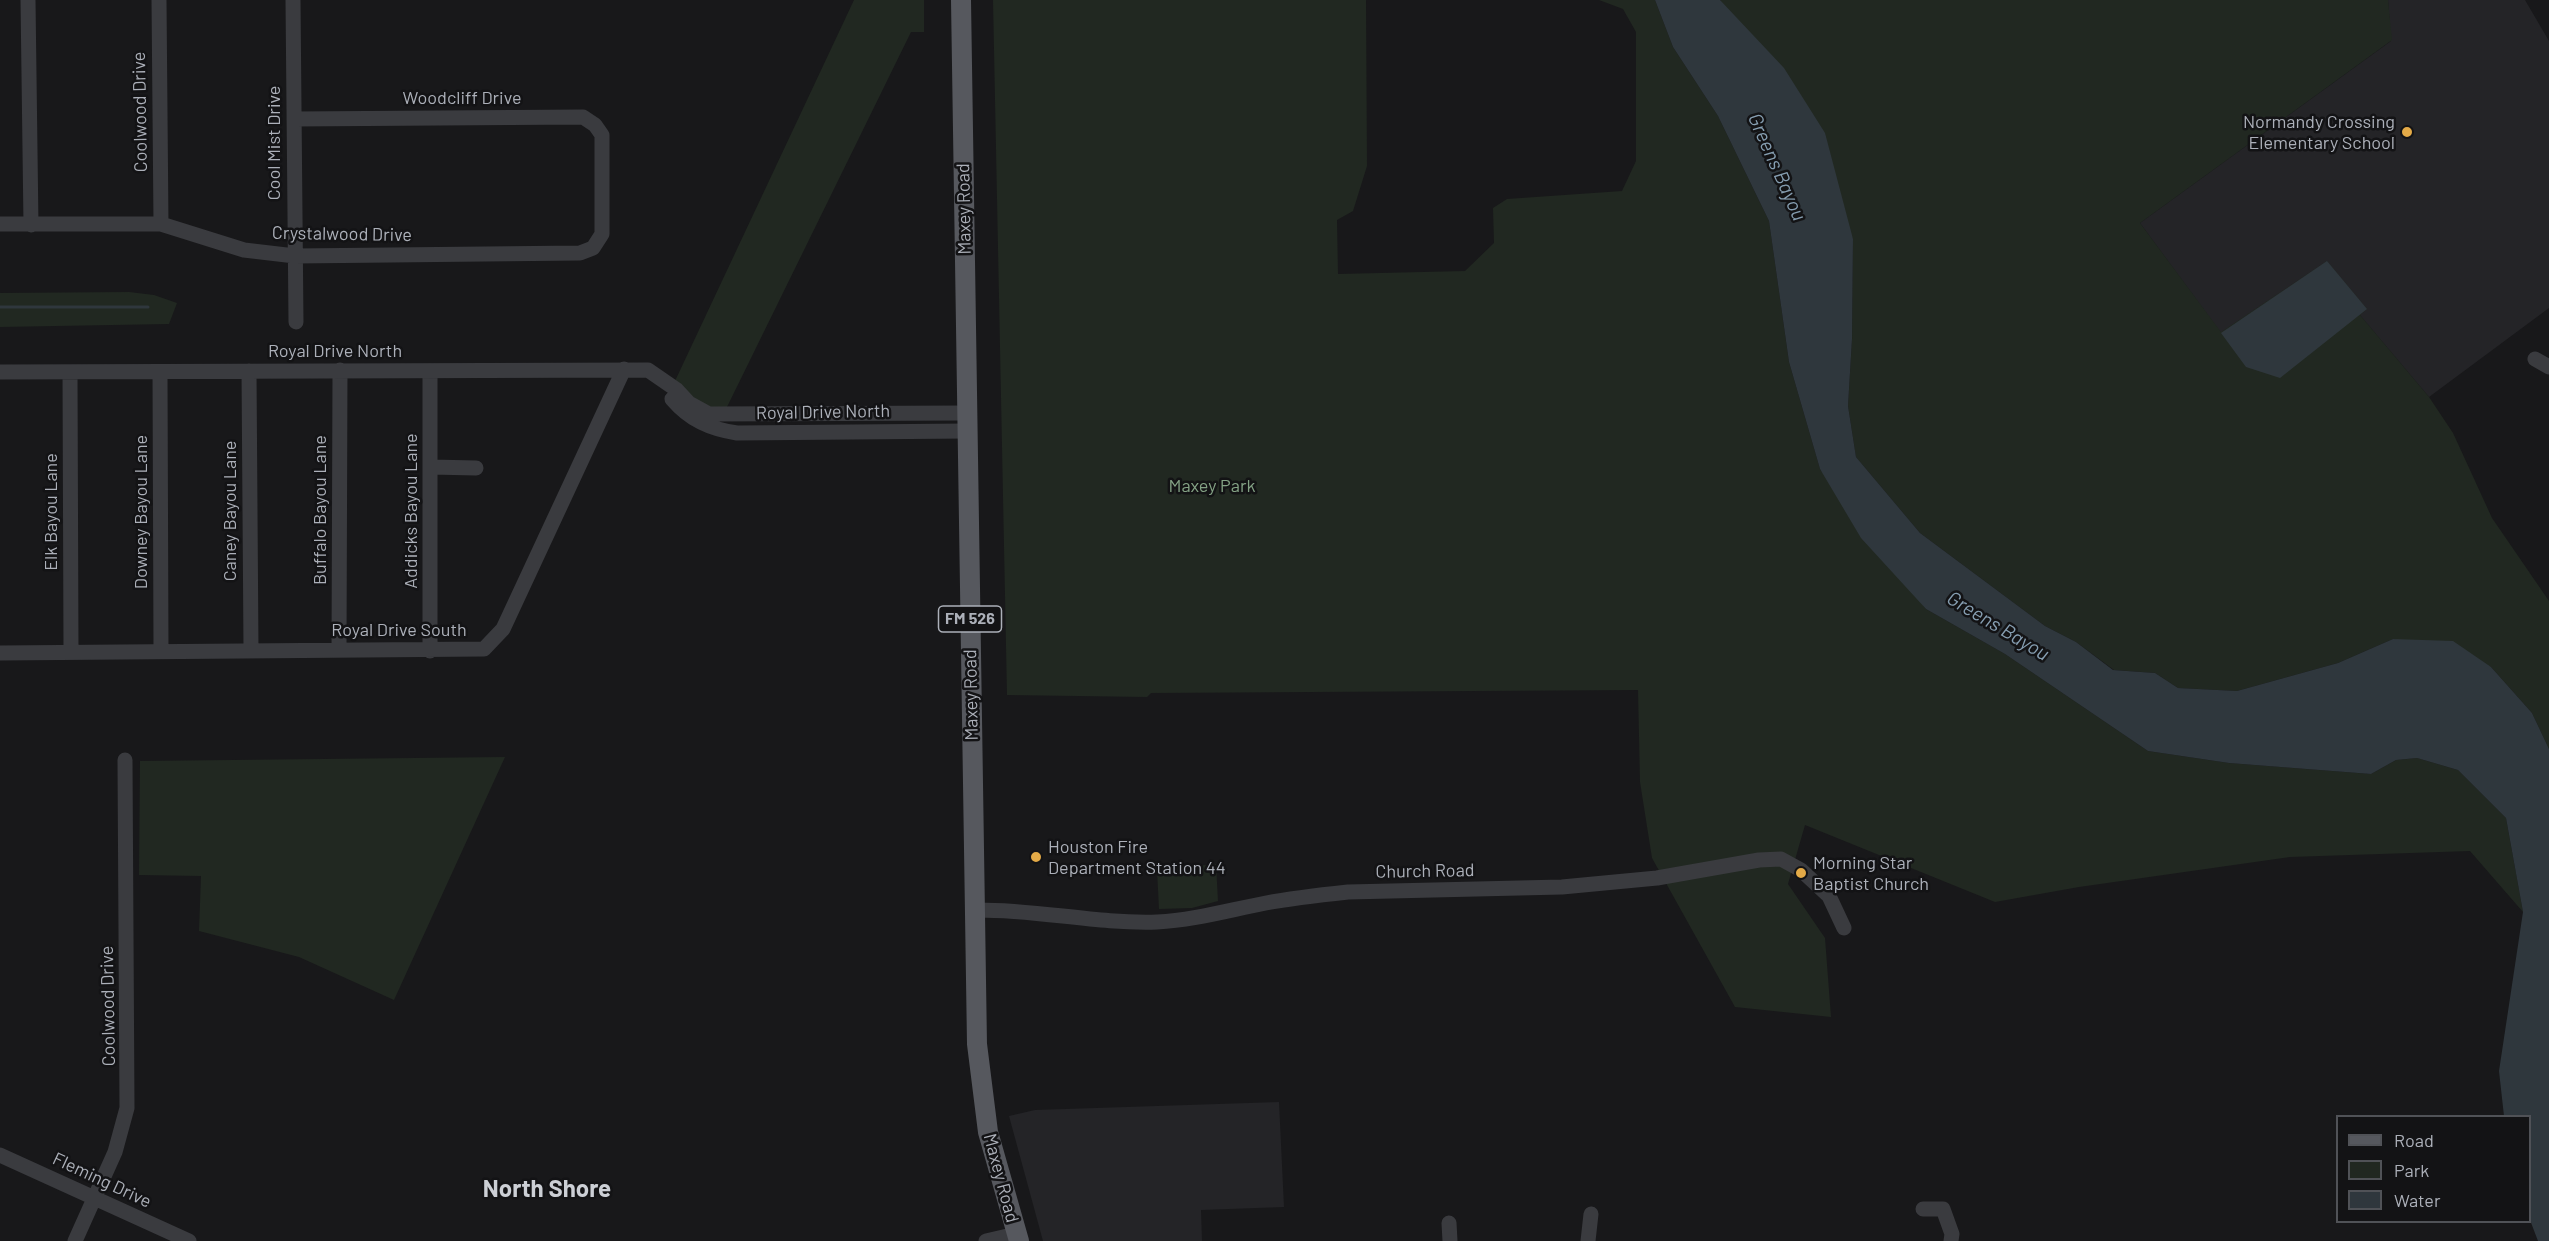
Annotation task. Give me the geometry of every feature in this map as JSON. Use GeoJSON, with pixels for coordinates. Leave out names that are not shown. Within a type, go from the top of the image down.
{"type":"FeatureCollection","features":[{"type":"Feature","properties":{"kind":"main road","name":"Maxey Road"},"geometry":{"type":"LineString","coordinates":[[961,0],[974,910],[979,1073],[988,1132],[1018,1238]]}},
{"type":"Feature","properties":{"kind":"street"},"geometry":{"type":"LineString","coordinates":[[28,0],[31,225]]}},
{"type":"Feature","properties":{"kind":"street","name":"Coolwood Drive"},"geometry":{"type":"LineString","coordinates":[[159,0],[161,224]]}},
{"type":"Feature","properties":{"kind":"street","name":"Cool Mist Drive"},"geometry":{"type":"LineString","coordinates":[[293,0],[296,322]]}},
{"type":"Feature","properties":{"kind":"street","name":"Woodcliff Drive"},"geometry":{"type":"LineString","coordinates":[[294,119],[584,117],[595,125],[602,135],[603,157]]}},
{"type":"Feature","properties":{"kind":"street","name":"Crystalwood Drive"},"geometry":{"type":"LineString","coordinates":[[0,224],[161,224],[244,250],[295,256],[580,254],[593,248],[603,234],[603,157]]}},
{"type":"Feature","properties":{"kind":"street"},"geometry":{"type":"LineString","coordinates":[[2535,359],[2549,367]]}},
{"type":"Feature","properties":{"kind":"street","name":"Royal Drive South"},"geometry":{"type":"LineString","coordinates":[[0,653],[484,649],[502,629],[624,369]]}},
{"type":"Feature","properties":{"kind":"street","name":"Buffalo Bayou Lane"},"geometry":{"type":"LineString","coordinates":[[339,650],[340,370]]}},
{"type":"Feature","properties":{"kind":"street","name":"Addicks Bayou Lane"},"geometry":{"type":"LineString","coordinates":[[430,370],[430,651]]}},
{"type":"Feature","properties":{"kind":"street","name":"Royal Drive North"},"geometry":{"type":"LineString","coordinates":[[0,372],[648,370],[698,410],[709,414],[845,414],[967,422]]}},
{"type":"Feature","properties":{"kind":"street","name":"Caney Bayou Lane"},"geometry":{"type":"LineString","coordinates":[[249,371],[251,650]]}},
{"type":"Feature","properties":{"kind":"street","name":"Elk Bayou Lane"},"geometry":{"type":"LineString","coordinates":[[70,372],[71,652]]}},
{"type":"Feature","properties":{"kind":"street","name":"Downey Bayou Lane"},"geometry":{"type":"LineString","coordinates":[[160,372],[161,651]]}},
{"type":"Feature","properties":{"kind":"street","name":"Royal Drive North"},"geometry":{"type":"LineString","coordinates":[[665,382],[669,396],[688,416],[717,430],[737,433],[845,431],[967,422]]}},
{"type":"Feature","properties":{"kind":"street"},"geometry":{"type":"LineString","coordinates":[[845,414],[845,431]]}},
{"type":"Feature","properties":{"kind":"street"},"geometry":{"type":"LineString","coordinates":[[431,467],[476,468]]}},
{"type":"Feature","properties":{"kind":"street","name":"Coolwood Drive"},"geometry":{"type":"LineString","coordinates":[[75,1241],[115,1152],[127,1108],[125,760]]}},
{"type":"Feature","properties":{"kind":"street","name":"Church Road"},"geometry":{"type":"LineString","coordinates":[[974,910],[1024,911],[1125,922],[1160,922],[1213,915],[1313,895],[1347,892],[1562,887],[1657,878],[1759,860],[1781,859],[1801,870],[1829,896],[1844,928]]}},
{"type":"Feature","properties":{"kind":"street","name":"Fleming Drive"},"geometry":{"type":"LineString","coordinates":[[0,1155],[189,1241]]}},
{"type":"Feature","properties":{"kind":"street"},"geometry":{"type":"LineString","coordinates":[[1923,1209],[1943,1209],[1952,1234],[1951,1241]]}},
{"type":"Feature","properties":{"kind":"street"},"geometry":{"type":"LineString","coordinates":[[1588,1241],[1591,1214]]}},
{"type":"Feature","properties":{"kind":"street"},"geometry":{"type":"LineString","coordinates":[[1449,1223],[1450,1241]]}},
{"type":"Feature","properties":{"kind":"street"},"geometry":{"type":"LineString","coordinates":[[986,1241],[1018,1238]]}},
{"type":"Feature","properties":{"kind":"shaded area","name":"Normandy Crossing Elementary School"},"geometry":{"type":"Polygon","coordinates":[[[2388,0],[2525,0],[2549,41],[2549,308],[2429,397],[2359,314],[2366,309],[2221,333],[2140,223],[2391,41],[2388,0]]]}},
{"type":"Feature","properties":{"kind":"shaded area"},"geometry":{"type":"Polygon","coordinates":[[[1279,1102],[1284,1207],[1201,1210],[1202,1241],[1043,1241],[1009,1116],[1035,1110],[1279,1102]]]}},
{"type":"Feature","properties":{"kind":"green space"},"geometry":{"type":"Polygon","coordinates":[[[854,0],[924,0],[924,32],[911,32],[726,409],[717,409],[697,403],[675,381],[854,0]]]}},
{"type":"Feature","properties":{"kind":"green space","name":"Maxey Park"},"geometry":{"type":"Polygon","coordinates":[[[993,0],[1366,0],[1367,166],[1353,211],[1337,220],[1338,274],[1465,271],[1494,243],[1493,208],[1507,199],[1622,191],[1636,161],[1636,32],[1623,9],[1599,0],[1655,0],[1673,47],[1718,116],[1769,221],[1789,362],[1820,469],[1926,609],[2005,654],[2148,751],[2229,763],[2371,774],[2396,760],[2417,758],[2458,770],[2506,818],[2523,912],[2470,851],[2290,857],[2079,887],[1995,902],[1805,825],[1788,884],[1825,938],[1831,1017],[1735,1007],[1652,858],[1640,782],[1638,690],[1151,693],[1147,697],[1007,695],[993,0]]]}},
{"type":"Feature","properties":{"kind":"green space"},"geometry":{"type":"Polygon","coordinates":[[[1720,0],[2388,0],[2392,40],[2140,223],[2221,332],[2327,261],[2367,309],[2360,315],[2429,397],[2453,433],[2492,518],[2549,601],[2549,749],[2532,713],[2491,667],[2393,639],[2338,663],[2237,691],[2178,688],[2155,673],[2114,670],[2076,642],[2045,626],[1920,533],[1856,457],[1848,406],[1852,339],[1853,239],[1720,0]]]}},
{"type":"Feature","properties":{"kind":"green space"},"geometry":{"type":"Polygon","coordinates":[[[129,292],[154,295],[177,303],[169,324],[0,327],[0,293],[129,292]]]}},
{"type":"Feature","properties":{"kind":"green space"},"geometry":{"type":"Polygon","coordinates":[[[505,757],[394,1000],[299,957],[199,931],[201,876],[139,875],[140,761],[505,757]]]}},
{"type":"Feature","properties":{"kind":"green space"},"geometry":{"type":"Polygon","coordinates":[[[1216,864],[1218,901],[1192,908],[1159,909],[1157,870],[1216,864]]]}},
{"type":"Feature","properties":{"kind":"water","name":"Greens Bayou"},"geometry":{"type":"Polygon","coordinates":[[[1655,0],[1720,0],[1784,68],[1825,133],[1853,239],[1852,339],[1848,406],[1856,457],[1920,533],[2045,626],[2076,642],[2113,670],[2155,673],[2178,688],[2237,691],[2338,663],[2393,639],[2453,641],[2491,667],[2532,713],[2549,749],[2549,1241],[2538,1241],[2531,1223],[2531,1115],[2504,1115],[2499,1071],[2523,912],[2506,818],[2458,770],[2417,758],[2396,760],[2371,774],[2229,763],[2148,751],[2005,654],[1926,609],[1861,538],[1820,469],[1789,362],[1769,221],[1718,116],[1673,47],[1655,0]]]}},
{"type":"Feature","properties":{"kind":"water"},"geometry":{"type":"Polygon","coordinates":[[[2327,261],[2367,309],[2280,378],[2246,367],[2221,333],[2327,261]]]}},
{"type":"Feature","properties":{"kind":"waterway"},"geometry":{"type":"LineString","coordinates":[[0,307],[148,307]]}},
{"type":"Feature","properties":{"kind":"place","name":"Normandy Crossing Elementary School"},"geometry":{"type":"Point","coordinates":[2407,132]}},
{"type":"Feature","properties":{"kind":"place","name":"Houston Fire Department Station 44"},"geometry":{"type":"Point","coordinates":[1036,857]}},
{"type":"Feature","properties":{"kind":"place","name":"Morning Star Baptist Church"},"geometry":{"type":"Point","coordinates":[1801,873]}},
{"type":"Feature","properties":{"kind":"district","name":"North Shore"},"geometry":{"type":"Point","coordinates":[547,1189]}}]}
